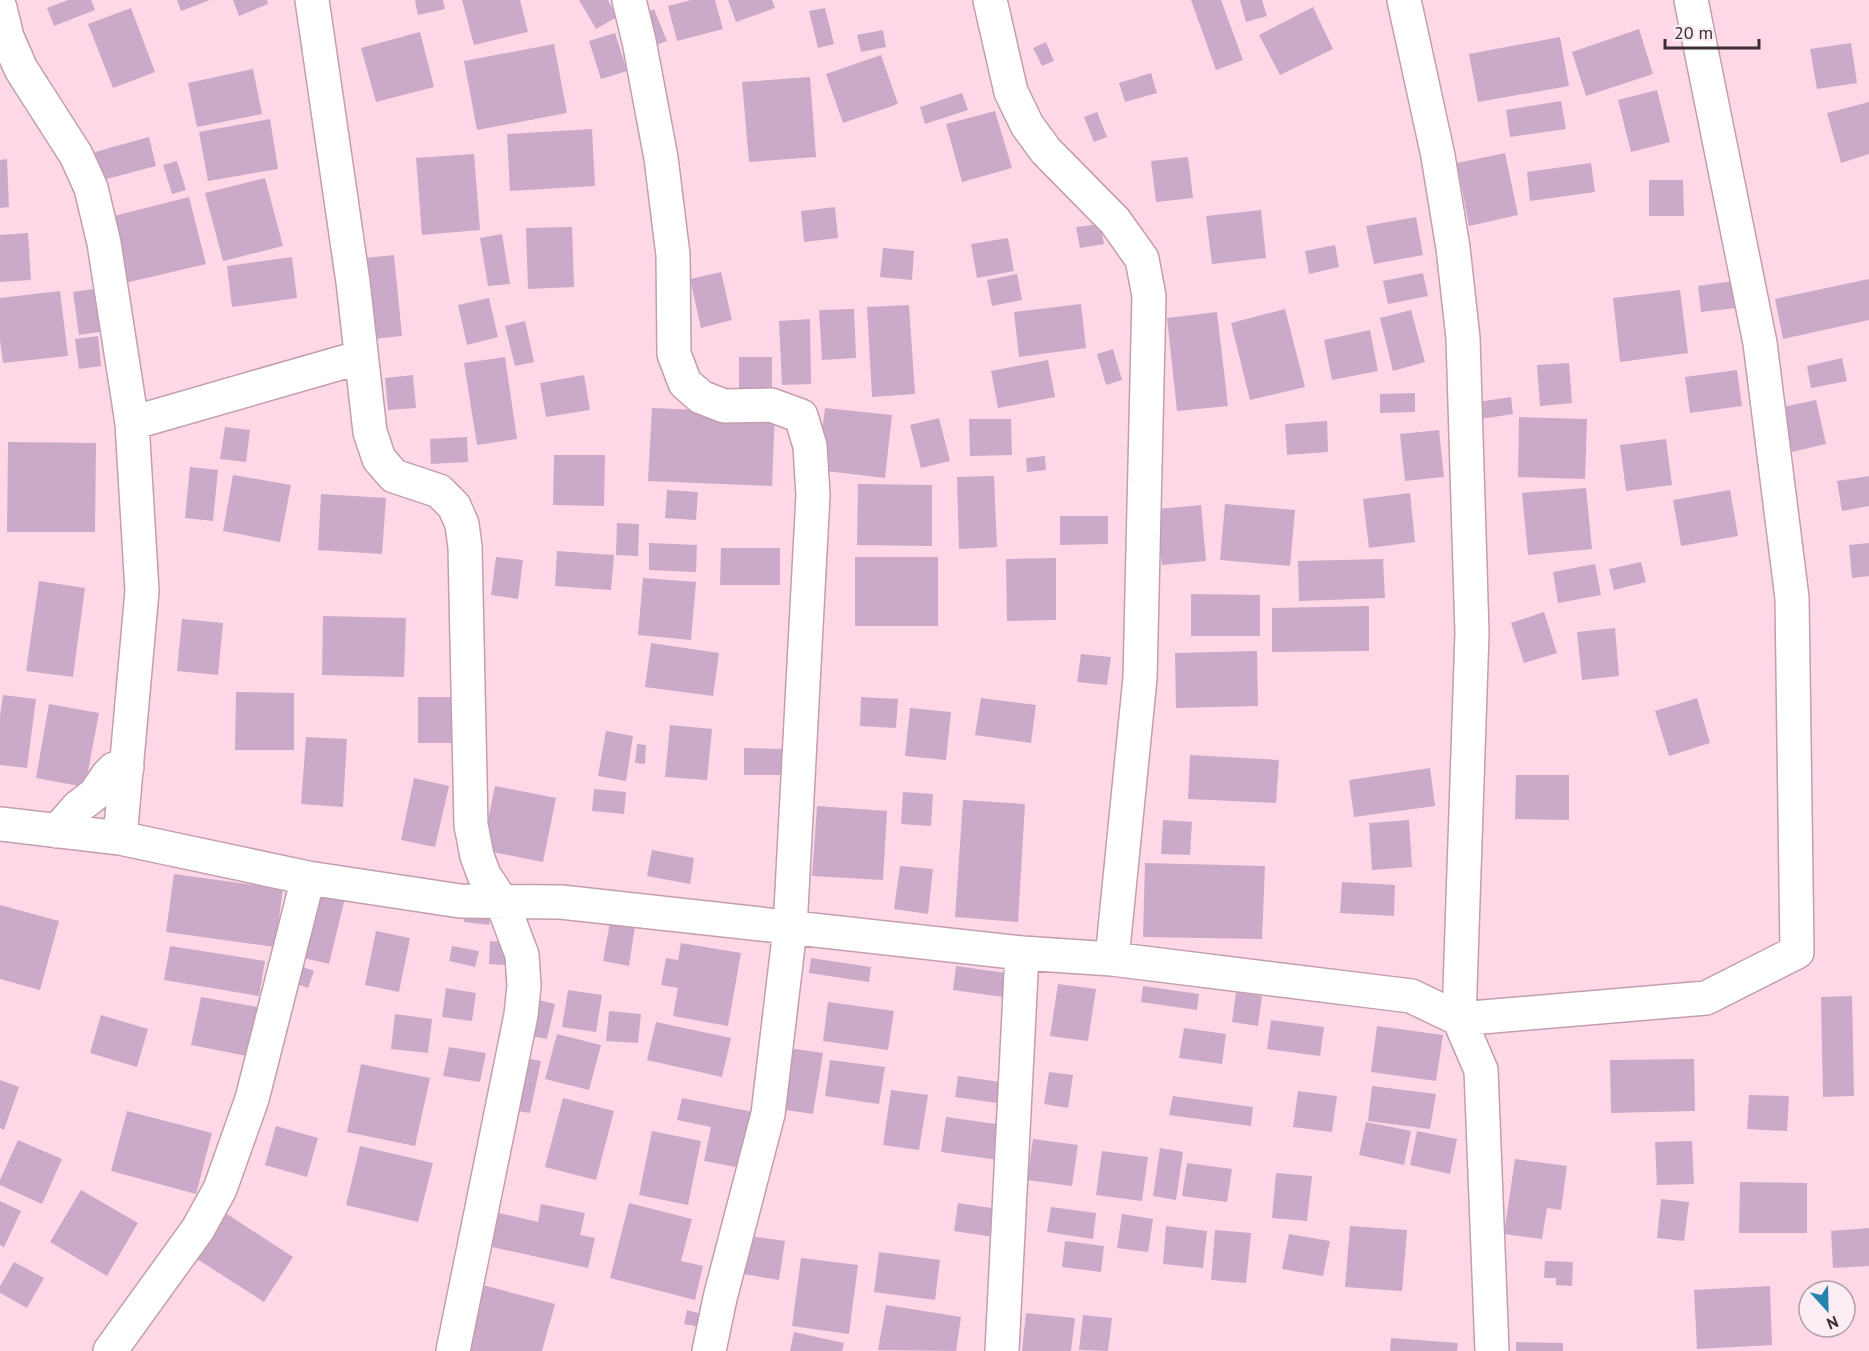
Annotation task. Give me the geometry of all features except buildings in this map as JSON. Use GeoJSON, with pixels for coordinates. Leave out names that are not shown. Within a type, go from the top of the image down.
{"type":"FeatureCollection","features":[{"type":"Feature","properties":{"kind":"street"},"geometry":{"type":"LineString","coordinates":[[312,0],[353,282],[370,432],[380,459],[394,476],[439,491],[454,506],[462,524],[465,547],[471,825],[484,875],[502,902],[522,955],[521,1015],[453,1351]]}},
{"type":"Feature","properties":{"kind":"street"},"geometry":{"type":"LineString","coordinates":[[629,0],[661,158],[673,255],[674,354],[685,383],[701,397],[724,406],[771,405],[801,416],[810,446],[813,495],[790,929],[768,1114],[720,1298],[709,1351]]}},
{"type":"Feature","properties":{"kind":"street"},"geometry":{"type":"LineString","coordinates":[[990,0],[1011,93],[1027,125],[1046,151],[1115,221],[1142,258],[1149,296],[1140,678],[1112,959]]}},
{"type":"Feature","properties":{"kind":"street"},"geometry":{"type":"LineString","coordinates":[[1404,0],[1438,156],[1453,248],[1463,338],[1472,633],[1459,1019],[1481,1070],[1492,1351]]}},
{"type":"Feature","properties":{"kind":"street"},"geometry":{"type":"LineString","coordinates":[[0,824],[120,838],[308,878],[460,901],[561,902],[1022,953],[1112,959],[1411,996],[1459,1019],[1706,998],[1797,952],[1792,598],[1760,343],[1691,0]]}},
{"type":"Feature","properties":{"kind":"street"},"geometry":{"type":"LineString","coordinates":[[0,8],[8,38],[21,69],[76,155],[91,188],[104,243],[132,423],[142,591],[120,838]]}},
{"type":"Feature","properties":{"kind":"street"},"geometry":{"type":"LineString","coordinates":[[132,423],[362,357]]}},
{"type":"Feature","properties":{"kind":"street"},"geometry":{"type":"LineString","coordinates":[[57,831],[78,807],[95,794],[114,769],[126,767]]}},
{"type":"Feature","properties":{"kind":"street"},"geometry":{"type":"LineString","coordinates":[[110,1351],[198,1229],[220,1189],[252,1099],[308,878]]}},
{"type":"Feature","properties":{"kind":"street"},"geometry":{"type":"LineString","coordinates":[[1002,1351],[1022,953]]}}]}
